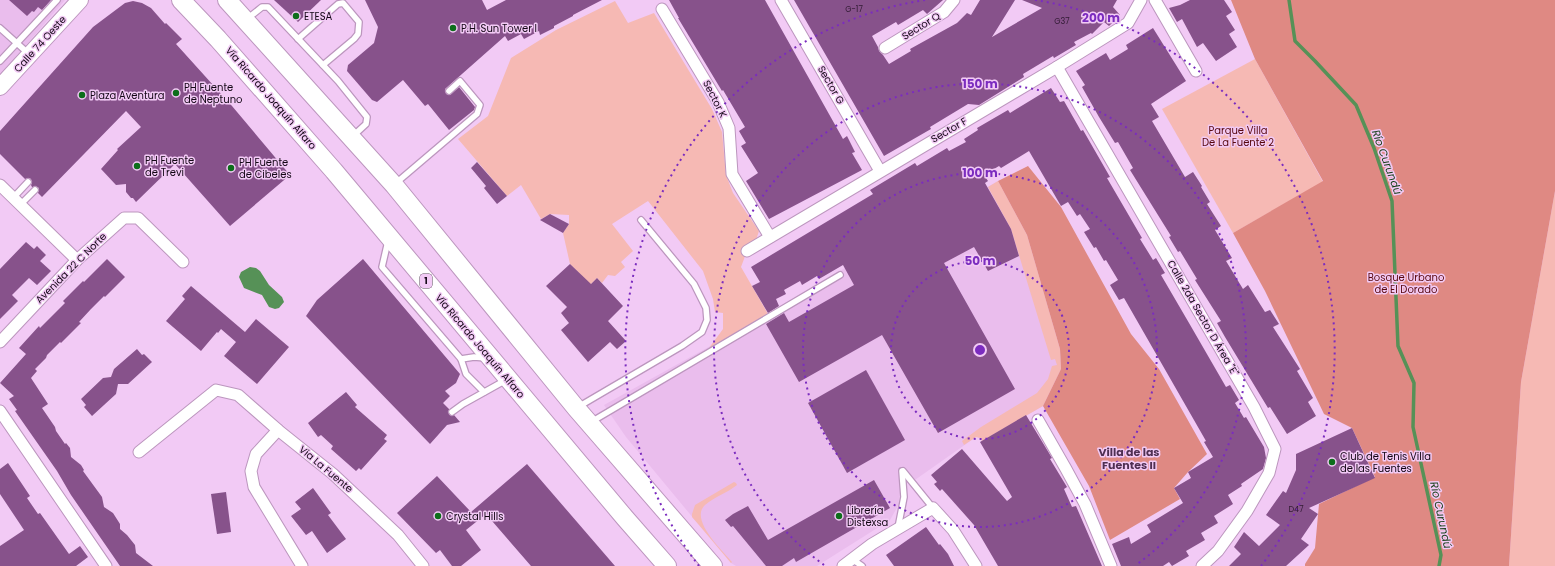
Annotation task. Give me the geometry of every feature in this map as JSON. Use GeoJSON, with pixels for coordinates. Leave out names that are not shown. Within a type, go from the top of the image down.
{"type":"FeatureCollection","features":[{"type":"Feature","properties":{"kind":"main road","name":"Vía Ricardo Joaquín Alfaro"},"geometry":{"type":"LineString","coordinates":[[181,0],[218,39],[316,150],[667,566]]}},
{"type":"Feature","properties":{"kind":"main road"},"geometry":{"type":"LineString","coordinates":[[236,7],[394,185],[576,408],[713,566]]}},
{"type":"Feature","properties":{"kind":"street","name":"Calle 74 Oeste"},"geometry":{"type":"LineString","coordinates":[[2,82],[30,55],[80,0]]}},
{"type":"Feature","properties":{"kind":"street","name":"Sector G"},"geometry":{"type":"LineString","coordinates":[[781,0],[880,171]]}},
{"type":"Feature","properties":{"kind":"street","name":"Sector Q"},"geometry":{"type":"LineString","coordinates":[[885,48],[944,12],[954,0]]}},
{"type":"Feature","properties":{"kind":"street","name":"Sector F"},"geometry":{"type":"LineString","coordinates":[[747,251],[1057,67],[1128,23],[1141,0]]}},
{"type":"Feature","properties":{"kind":"street"},"geometry":{"type":"LineString","coordinates":[[1155,0],[1196,71]]}},
{"type":"Feature","properties":{"kind":"street","name":"Sector K"},"geometry":{"type":"LineString","coordinates":[[662,9],[718,102],[729,128],[732,174],[770,237]]}},
{"type":"Feature","properties":{"kind":"street","name":"Calle 2da Sector D Área \"E\""},"geometry":{"type":"LineString","coordinates":[[1057,67],[1254,406],[1275,449],[1269,473],[1247,511],[1218,551],[1202,566]]}},
{"type":"Feature","properties":{"kind":"street"},"geometry":{"type":"LineString","coordinates":[[0,185],[77,260]]}},
{"type":"Feature","properties":{"kind":"street","name":"Avenida 22 C Norte"},"geometry":{"type":"LineString","coordinates":[[0,342],[77,260],[124,218],[138,218],[183,262]]}},
{"type":"Feature","properties":{"kind":"street","name":"Via La Fuente"},"geometry":{"type":"LineString","coordinates":[[139,452],[216,390],[238,394],[278,430],[333,474],[398,535],[424,566]]}},
{"type":"Feature","properties":{"kind":"street"},"geometry":{"type":"LineString","coordinates":[[0,411],[106,566]]}},
{"type":"Feature","properties":{"kind":"street"},"geometry":{"type":"LineString","coordinates":[[1038,420],[1085,504],[1111,566]]}},
{"type":"Feature","properties":{"kind":"street"},"geometry":{"type":"LineString","coordinates":[[278,430],[256,454],[250,471],[254,487],[302,566]]}},
{"type":"Feature","properties":{"kind":"street"},"geometry":{"type":"LineString","coordinates":[[843,566],[898,528],[934,508],[954,530],[976,566]]}},
{"type":"Feature","properties":{"kind":"lane"},"geometry":{"type":"LineString","coordinates":[[0,61],[57,0]]}},
{"type":"Feature","properties":{"kind":"lane"},"geometry":{"type":"LineString","coordinates":[[298,39],[338,4],[343,3],[346,6],[359,22],[358,34],[323,66]]}},
{"type":"Feature","properties":{"kind":"lane"},"geometry":{"type":"LineString","coordinates":[[236,7],[267,6],[323,66],[367,118],[366,124],[351,138]]}},
{"type":"Feature","properties":{"kind":"lane"},"geometry":{"type":"LineString","coordinates":[[0,28],[30,55]]}},
{"type":"Feature","properties":{"kind":"lane"},"geometry":{"type":"LineString","coordinates":[[394,185],[477,114],[480,105],[460,81],[449,91]]}},
{"type":"Feature","properties":{"kind":"lane"},"geometry":{"type":"LineString","coordinates":[[17,201],[28,182]]}},
{"type":"Feature","properties":{"kind":"lane"},"geometry":{"type":"LineString","coordinates":[[17,201],[35,190]]}},
{"type":"Feature","properties":{"kind":"lane"},"geometry":{"type":"LineString","coordinates":[[576,408],[682,346],[702,332],[707,320],[706,308],[694,284],[640,220]]}},
{"type":"Feature","properties":{"kind":"lane"},"geometry":{"type":"LineString","coordinates":[[390,237],[382,267],[461,359],[466,374],[484,392]]}},
{"type":"Feature","properties":{"kind":"lane"},"geometry":{"type":"LineString","coordinates":[[589,423],[840,275]]}},
{"type":"Feature","properties":{"kind":"lane"},"geometry":{"type":"LineString","coordinates":[[461,359],[474,357],[491,359]]}},
{"type":"Feature","properties":{"kind":"lane"},"geometry":{"type":"LineString","coordinates":[[452,412],[508,379]]}},
{"type":"Feature","properties":{"kind":"lane"},"geometry":{"type":"LineString","coordinates":[[898,528],[904,497],[902,471],[934,508]]}},
{"type":"Feature","properties":{"kind":"lane"},"geometry":{"type":"LineString","coordinates":[[852,559],[862,566]]}},
{"type":"Feature","properties":{"kind":"shaded area"},"geometry":{"type":"Polygon","coordinates":[[[0,0],[65,0],[0,75],[0,0]]]}},
{"type":"Feature","properties":{"kind":"shaded area"},"geometry":{"type":"Polygon","coordinates":[[[998,181],[1061,369],[1043,406],[982,441],[980,438],[976,437],[912,482],[902,471],[899,504],[890,520],[817,566],[736,566],[731,563],[626,437],[604,405],[768,314],[845,268],[998,181]]]}},
{"type":"Feature","properties":{"kind":"shaded area"},"geometry":{"type":"Polygon","coordinates":[[[250,267],[256,268],[260,271],[269,285],[282,297],[284,302],[279,308],[275,309],[269,307],[262,295],[244,288],[239,277],[241,272],[250,267]]]}},
{"type":"Feature","properties":{"kind":"green space","name":"Bosque Urbano de El Dorado"},"geometry":{"type":"Polygon","coordinates":[[[1231,0],[1555,0],[1555,191],[1521,382],[1509,566],[1305,566],[1315,548],[1319,504],[1375,477],[1352,428],[1324,414],[1265,291],[1233,233],[1323,181],[1255,59],[1231,0]]]}},
{"type":"Feature","properties":{"kind":"green space"},"geometry":{"type":"Polygon","coordinates":[[[615,1],[628,23],[654,13],[712,109],[722,132],[726,175],[733,193],[759,231],[756,240],[747,251],[741,267],[768,314],[709,348],[723,329],[723,313],[715,312],[713,299],[703,271],[648,201],[612,224],[633,251],[621,262],[625,267],[615,276],[608,275],[602,283],[597,278],[586,289],[581,275],[570,264],[563,233],[569,224],[569,215],[550,214],[541,219],[521,185],[507,196],[458,139],[488,116],[511,58],[556,30],[615,1]]]}},
{"type":"Feature","properties":{"kind":"green space","name":"Parque Villa De La Fuente 2"},"geometry":{"type":"Polygon","coordinates":[[[1255,59],[1323,182],[1233,233],[1162,109],[1255,59]]]}},
{"type":"Feature","properties":{"kind":"green space"},"geometry":{"type":"Polygon","coordinates":[[[1028,166],[1061,207],[1131,334],[1159,369],[1207,454],[1174,488],[1180,499],[1110,540],[1089,486],[1043,406],[1061,369],[1060,349],[1027,235],[998,181],[1028,166]]]}},
{"type":"Feature","properties":{"kind":"green space"},"geometry":{"type":"Polygon","coordinates":[[[998,181],[1027,235],[1060,349],[1061,369],[1043,406],[982,441],[980,438],[976,437],[964,445],[962,441],[981,427],[1037,393],[1048,379],[1052,366],[1057,365],[1055,359],[1051,360],[1011,229],[988,187],[998,181]]]}},
{"type":"Feature","properties":{"kind":"green space"},"geometry":{"type":"Polygon","coordinates":[[[1555,191],[1555,566],[1509,566],[1521,382],[1555,191]]]}},
{"type":"Feature","properties":{"kind":"green space"},"geometry":{"type":"Polygon","coordinates":[[[734,482],[737,485],[709,502],[701,511],[701,519],[704,527],[715,543],[732,562],[731,563],[692,517],[692,514],[695,505],[734,482]]]}},
{"type":"Feature","properties":{"kind":"building"},"geometry":{"type":"Polygon","coordinates":[[[9,0],[51,0],[42,10],[38,7],[34,12],[32,11],[27,16],[9,0]]]}},
{"type":"Feature","properties":{"kind":"building"},"geometry":{"type":"Polygon","coordinates":[[[274,0],[321,0],[298,22],[274,0]]]}},
{"type":"Feature","properties":{"kind":"building"},"geometry":{"type":"Polygon","coordinates":[[[365,0],[482,0],[487,10],[506,0],[602,0],[540,35],[539,31],[524,39],[521,34],[508,41],[505,36],[445,89],[446,94],[450,95],[459,87],[475,107],[474,110],[449,130],[428,104],[425,106],[403,80],[377,102],[372,100],[347,71],[348,65],[374,43],[378,27],[365,0]]]}},
{"type":"Feature","properties":{"kind":"building"},"geometry":{"type":"Polygon","coordinates":[[[669,0],[765,0],[843,139],[847,136],[855,152],[852,153],[862,170],[769,219],[746,181],[758,173],[741,146],[746,143],[739,131],[745,127],[678,18],[669,0]]]}},
{"type":"Feature","properties":{"kind":"building"},"geometry":{"type":"Polygon","coordinates":[[[794,0],[943,0],[927,14],[923,10],[898,25],[896,22],[872,36],[879,51],[889,64],[911,51],[910,49],[957,23],[967,13],[971,15],[980,0],[1015,0],[992,37],[1042,8],[1022,0],[1117,0],[1113,7],[1120,15],[1109,26],[1104,22],[1092,34],[1091,33],[1074,42],[1076,45],[1054,58],[1053,56],[1023,74],[1024,77],[979,105],[968,104],[930,127],[931,129],[884,156],[794,0]]]}},
{"type":"Feature","properties":{"kind":"building"},"geometry":{"type":"Polygon","coordinates":[[[1190,0],[1224,0],[1232,12],[1226,16],[1235,30],[1229,34],[1237,47],[1216,61],[1203,43],[1197,47],[1182,19],[1177,22],[1169,8],[1190,0]]]}},
{"type":"Feature","properties":{"kind":"building"},"geometry":{"type":"Polygon","coordinates":[[[133,1],[142,3],[151,8],[165,24],[166,23],[182,39],[176,44],[232,106],[290,175],[230,226],[175,164],[136,202],[126,192],[126,184],[116,185],[101,169],[118,150],[117,149],[141,127],[126,111],[42,197],[38,193],[38,187],[32,187],[31,179],[25,179],[0,154],[0,131],[93,27],[125,3],[133,1]]]}},
{"type":"Feature","properties":{"kind":"building"},"geometry":{"type":"Polygon","coordinates":[[[1153,28],[1186,81],[1151,104],[1159,117],[1152,121],[1185,177],[1193,172],[1202,186],[1201,187],[1210,202],[1207,204],[1221,226],[1215,230],[1232,258],[1226,261],[1243,289],[1248,285],[1265,312],[1270,310],[1279,324],[1273,327],[1300,369],[1297,371],[1313,398],[1308,402],[1316,416],[1287,434],[1270,407],[1268,408],[1225,337],[1217,323],[1221,321],[1195,280],[1197,279],[1180,251],[1178,252],[1169,237],[1171,236],[1130,170],[1133,168],[1118,142],[1115,143],[1099,117],[1082,87],[1085,85],[1076,71],[1106,53],[1110,60],[1128,49],[1126,45],[1153,28]]]}},
{"type":"Feature","properties":{"kind":"building"},"geometry":{"type":"Polygon","coordinates":[[[1051,88],[1060,102],[1064,101],[1081,131],[1083,130],[1110,177],[1107,178],[1142,238],[1140,239],[1153,260],[1156,258],[1165,273],[1161,275],[1226,387],[1230,385],[1239,400],[1235,403],[1244,418],[1246,417],[1264,447],[1266,458],[1263,469],[1228,495],[1233,504],[1214,516],[1218,523],[1201,533],[1205,540],[1186,551],[1189,556],[1172,566],[1169,562],[1163,566],[1121,566],[1112,544],[1129,537],[1131,544],[1151,532],[1147,525],[1183,503],[1174,488],[1191,478],[1188,472],[1213,457],[1204,442],[1206,441],[1124,298],[1119,300],[1110,285],[1118,280],[1106,260],[1104,261],[1096,247],[1094,248],[1084,232],[1090,229],[1080,214],[1077,216],[1068,202],[1061,206],[1029,151],[1001,168],[999,166],[984,175],[988,181],[985,183],[1011,229],[1019,256],[988,271],[974,247],[944,263],[1015,389],[938,433],[882,335],[799,382],[766,324],[784,313],[789,322],[854,285],[843,265],[819,279],[817,276],[802,285],[800,281],[784,290],[786,294],[776,299],[779,306],[768,313],[752,286],[760,282],[751,267],[873,194],[870,190],[915,163],[917,166],[947,148],[949,151],[966,142],[964,139],[978,130],[977,128],[1008,110],[1010,113],[1051,88]]]}},
{"type":"Feature","properties":{"kind":"building"},"geometry":{"type":"Polygon","coordinates":[[[477,162],[507,196],[497,204],[484,188],[486,186],[471,168],[477,162]]]}},
{"type":"Feature","properties":{"kind":"building"},"geometry":{"type":"Polygon","coordinates":[[[550,214],[569,224],[563,233],[540,220],[550,214]]]}},
{"type":"Feature","properties":{"kind":"building"},"geometry":{"type":"Polygon","coordinates":[[[26,242],[34,249],[37,246],[46,255],[40,261],[51,271],[37,285],[29,278],[12,295],[18,301],[0,319],[0,269],[26,242]]]}},
{"type":"Feature","properties":{"kind":"building"},"geometry":{"type":"Polygon","coordinates":[[[107,259],[125,277],[91,309],[79,322],[81,323],[61,343],[60,342],[47,355],[35,369],[37,371],[31,378],[48,404],[42,408],[65,444],[66,443],[70,448],[71,457],[81,465],[84,470],[83,471],[102,497],[104,507],[113,513],[120,524],[120,529],[135,545],[136,553],[153,566],[120,566],[15,411],[17,410],[9,399],[14,396],[0,383],[26,354],[19,348],[39,326],[40,328],[65,303],[63,301],[107,259]]]}},
{"type":"Feature","properties":{"kind":"building"},"geometry":{"type":"Polygon","coordinates":[[[363,259],[460,374],[456,383],[445,391],[450,396],[443,403],[449,409],[449,415],[454,415],[460,422],[447,425],[430,444],[306,316],[317,300],[363,259]]]}},
{"type":"Feature","properties":{"kind":"building"},"geometry":{"type":"Polygon","coordinates":[[[570,264],[591,284],[597,278],[623,306],[608,321],[626,341],[617,349],[610,342],[588,362],[561,330],[569,323],[561,313],[567,307],[546,286],[570,264]]]}},
{"type":"Feature","properties":{"kind":"building"},"geometry":{"type":"Polygon","coordinates":[[[191,286],[245,332],[256,319],[289,347],[257,384],[224,356],[236,342],[221,329],[201,351],[166,321],[185,299],[182,296],[191,286]]]}},
{"type":"Feature","properties":{"kind":"building"},"geometry":{"type":"Polygon","coordinates":[[[137,349],[142,355],[144,354],[152,362],[128,384],[118,384],[116,394],[92,416],[84,407],[86,405],[81,399],[103,378],[111,377],[114,369],[137,349]]]}},
{"type":"Feature","properties":{"kind":"building"},"geometry":{"type":"Polygon","coordinates":[[[866,370],[905,440],[847,473],[808,403],[866,370]]]}},
{"type":"Feature","properties":{"kind":"building"},"geometry":{"type":"Polygon","coordinates":[[[346,392],[357,405],[355,407],[387,435],[384,439],[387,441],[361,470],[359,468],[356,471],[331,449],[333,446],[321,435],[318,437],[308,423],[346,392]]]}},
{"type":"Feature","properties":{"kind":"building"},"geometry":{"type":"Polygon","coordinates":[[[1026,415],[1052,458],[1050,459],[1067,487],[1064,489],[1072,507],[1076,506],[1102,566],[998,566],[974,525],[942,489],[940,491],[934,484],[937,482],[931,475],[962,449],[1007,501],[1012,497],[980,442],[1026,415]]]}},
{"type":"Feature","properties":{"kind":"building"},"geometry":{"type":"Polygon","coordinates":[[[1352,428],[1375,478],[1309,508],[1318,514],[1301,539],[1309,545],[1286,566],[1229,566],[1241,554],[1234,547],[1244,532],[1259,546],[1280,525],[1266,515],[1283,491],[1286,493],[1296,470],[1296,454],[1352,428]]]}},
{"type":"Feature","properties":{"kind":"building"},"geometry":{"type":"Polygon","coordinates":[[[8,463],[30,496],[27,498],[38,514],[40,513],[69,554],[80,546],[88,557],[76,566],[0,566],[0,546],[24,530],[0,494],[0,469],[8,463]]]}},
{"type":"Feature","properties":{"kind":"building"},"geometry":{"type":"Polygon","coordinates":[[[527,464],[615,566],[531,566],[486,514],[466,530],[481,550],[461,566],[452,566],[440,550],[436,553],[397,513],[437,476],[471,512],[527,464]]]}},
{"type":"Feature","properties":{"kind":"building"},"geometry":{"type":"Polygon","coordinates":[[[874,480],[890,508],[796,562],[794,558],[782,566],[766,566],[733,526],[731,527],[725,520],[748,506],[768,540],[874,480]]]}},
{"type":"Feature","properties":{"kind":"building"},"geometry":{"type":"Polygon","coordinates":[[[313,488],[331,513],[328,515],[346,539],[327,553],[312,531],[306,535],[291,516],[301,509],[295,502],[313,488]]]}},
{"type":"Feature","properties":{"kind":"building"},"geometry":{"type":"Polygon","coordinates":[[[226,492],[231,532],[217,534],[211,494],[226,492]]]}},
{"type":"Feature","properties":{"kind":"building"},"geometry":{"type":"Polygon","coordinates":[[[926,527],[939,545],[940,544],[948,554],[954,566],[894,566],[886,555],[926,527]]]}},
{"type":"Feature","properties":{"kind":"waterway","name":"Río Curundú"},"geometry":{"type":"LineString","coordinates":[[1289,0],[1295,41],[1356,105],[1374,148],[1392,201],[1398,346],[1414,383],[1413,427],[1441,555],[1439,566]]}},
{"type":"Feature","properties":{"kind":"place","name":"ETESA"},"geometry":{"type":"Point","coordinates":[296,16]}},
{"type":"Feature","properties":{"kind":"place","name":"P.H. Sun Tower I"},"geometry":{"type":"Point","coordinates":[453,28]}},
{"type":"Feature","properties":{"kind":"place","name":"PH Fuente de Neptuno"},"geometry":{"type":"Point","coordinates":[176,93]}},
{"type":"Feature","properties":{"kind":"place","name":"Plaza Aventura"},"geometry":{"type":"Point","coordinates":[82,95]}},
{"type":"Feature","properties":{"kind":"place","name":"PH Fuente de Trevi"},"geometry":{"type":"Point","coordinates":[137,166]}},
{"type":"Feature","properties":{"kind":"place","name":"PH Fuente de Cibeles"},"geometry":{"type":"Point","coordinates":[231,168]}},
{"type":"Feature","properties":{"kind":"place","name":"Club de Tenis Villa de las Fuentes"},"geometry":{"type":"Point","coordinates":[1332,462]}},
{"type":"Feature","properties":{"kind":"place","name":"Crystal Hills"},"geometry":{"type":"Point","coordinates":[438,516]}},
{"type":"Feature","properties":{"kind":"place","name":"Librería Distexsa"},"geometry":{"type":"Point","coordinates":[839,516]}},
{"type":"Feature","properties":{"kind":"district","name":"Villa de las Fuentes II"},"geometry":{"type":"Point","coordinates":[1129,458]}}]}
